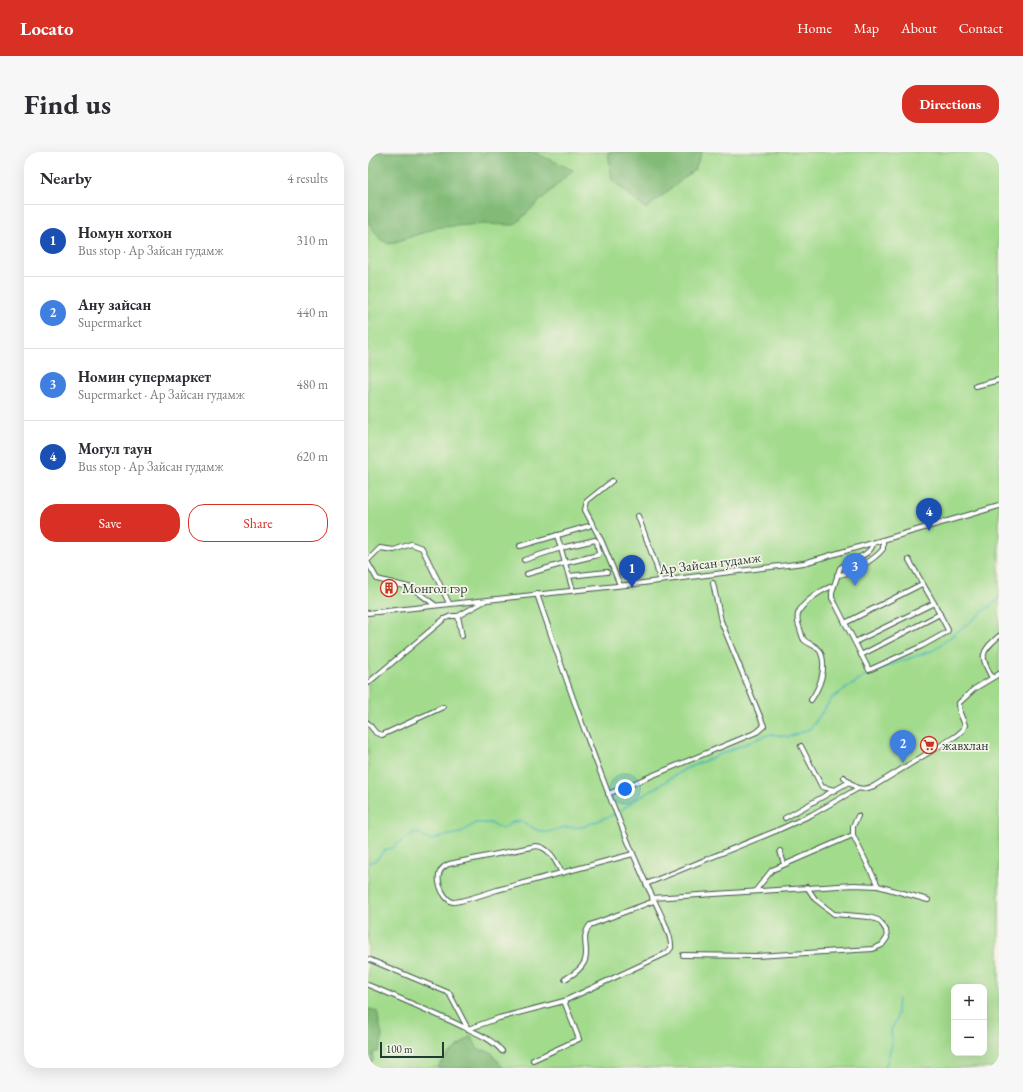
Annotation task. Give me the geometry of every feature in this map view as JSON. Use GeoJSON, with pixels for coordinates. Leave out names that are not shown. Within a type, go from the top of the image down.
{"type":"FeatureCollection","features":[{"type":"Feature","properties":{"kind":"street"},"geometry":{"type":"LineString","coordinates":[[976,386],[999,380]]}},
{"type":"Feature","properties":{"kind":"street"},"geometry":{"type":"LineString","coordinates":[[612,481],[586,501],[585,510],[602,542],[620,585]]}},
{"type":"Feature","properties":{"kind":"street","name":"Ар Зайсан гудамж"},"geometry":{"type":"LineString","coordinates":[[368,613],[804,563],[999,506]]}},
{"type":"Feature","properties":{"kind":"street"},"geometry":{"type":"LineString","coordinates":[[638,516],[660,580]]}},
{"type":"Feature","properties":{"kind":"street"},"geometry":{"type":"LineString","coordinates":[[520,546],[588,526]]}},
{"type":"Feature","properties":{"kind":"street"},"geometry":{"type":"LineString","coordinates":[[557,535],[573,590]]}},
{"type":"Feature","properties":{"kind":"street"},"geometry":{"type":"LineString","coordinates":[[524,560],[561,548],[595,540],[597,542],[599,554],[565,562],[528,574]]}},
{"type":"Feature","properties":{"kind":"street"},"geometry":{"type":"LineString","coordinates":[[837,575],[847,573],[874,558],[882,550],[883,540]]}},
{"type":"Feature","properties":{"kind":"street"},"geometry":{"type":"LineString","coordinates":[[873,543],[870,550],[840,568],[832,598],[869,670],[922,646],[948,630],[934,602],[909,560]]}},
{"type":"Feature","properties":{"kind":"street"},"geometry":{"type":"LineString","coordinates":[[368,560],[380,548],[394,550],[410,544],[422,548],[449,603]]}},
{"type":"Feature","properties":{"kind":"street"},"geometry":{"type":"LineString","coordinates":[[368,563],[377,579],[412,588],[435,606]]}},
{"type":"Feature","properties":{"kind":"street"},"geometry":{"type":"LineString","coordinates":[[569,576],[607,572]]}},
{"type":"Feature","properties":{"kind":"street"},"geometry":{"type":"LineString","coordinates":[[608,794],[757,732],[764,726],[721,621],[713,583]]}},
{"type":"Feature","properties":{"kind":"street"},"geometry":{"type":"LineString","coordinates":[[845,623],[922,584]]}},
{"type":"Feature","properties":{"kind":"street"},"geometry":{"type":"LineString","coordinates":[[811,700],[816,693],[822,676],[823,662],[820,651],[812,643],[805,641],[799,624],[798,614],[800,608],[807,602],[834,586]]}},
{"type":"Feature","properties":{"kind":"street"},"geometry":{"type":"LineString","coordinates":[[468,1029],[499,1018],[564,1001],[669,951],[672,944],[618,820],[536,594]]}},
{"type":"Feature","properties":{"kind":"street"},"geometry":{"type":"LineString","coordinates":[[368,682],[444,619],[451,616],[458,616],[487,600]]}},
{"type":"Feature","properties":{"kind":"street"},"geometry":{"type":"LineString","coordinates":[[855,642],[934,602]]}},
{"type":"Feature","properties":{"kind":"street"},"geometry":{"type":"LineString","coordinates":[[861,655],[940,614]]}},
{"type":"Feature","properties":{"kind":"street"},"geometry":{"type":"LineString","coordinates":[[458,616],[462,636]]}},
{"type":"Feature","properties":{"kind":"street"},"geometry":{"type":"LineString","coordinates":[[992,678],[983,658],[984,651],[987,646],[999,636]]}},
{"type":"Feature","properties":{"kind":"street"},"geometry":{"type":"LineString","coordinates":[[646,884],[776,831],[811,815],[857,789],[867,790],[874,786],[963,730],[965,725],[958,703],[974,689],[999,674]]}},
{"type":"Feature","properties":{"kind":"street"},"geometry":{"type":"LineString","coordinates":[[368,723],[376,733],[382,735],[443,707]]}},
{"type":"Feature","properties":{"kind":"street"},"geometry":{"type":"LineString","coordinates":[[801,746],[822,787],[834,790]]}},
{"type":"Feature","properties":{"kind":"street"},"geometry":{"type":"LineString","coordinates":[[844,777],[857,789]]}},
{"type":"Feature","properties":{"kind":"street"},"geometry":{"type":"LineString","coordinates":[[785,818],[849,782]]}},
{"type":"Feature","properties":{"kind":"street"},"geometry":{"type":"LineString","coordinates":[[858,816],[853,826],[853,835],[878,886]]}},
{"type":"Feature","properties":{"kind":"street"},"geometry":{"type":"LineString","coordinates":[[756,890],[772,870],[853,835]]}},
{"type":"Feature","properties":{"kind":"street"},"geometry":{"type":"LineString","coordinates":[[562,873],[548,851],[536,846],[449,864],[441,870],[438,878],[446,896],[453,902],[562,873],[633,854]]}},
{"type":"Feature","properties":{"kind":"street"},"geometry":{"type":"LineString","coordinates":[[780,851],[784,864]]}},
{"type":"Feature","properties":{"kind":"street"},"geometry":{"type":"LineString","coordinates":[[565,979],[575,974],[584,964],[586,958],[586,930],[590,925],[653,900],[756,890],[854,885],[878,886],[928,900]]}},
{"type":"Feature","properties":{"kind":"street"},"geometry":{"type":"LineString","coordinates":[[683,955],[756,956],[873,949],[880,947],[884,943],[887,938],[886,930],[880,921],[869,917],[834,914],[815,899],[807,888]]}},
{"type":"Feature","properties":{"kind":"street"},"geometry":{"type":"LineString","coordinates":[[368,959],[449,993],[468,1029]]}},
{"type":"Feature","properties":{"kind":"street"},"geometry":{"type":"LineString","coordinates":[[368,985],[426,1009],[495,1042],[502,1051]]}},
{"type":"Feature","properties":{"kind":"street"},"geometry":{"type":"LineString","coordinates":[[533,1060],[579,1039],[564,1001]]}},
{"type":"Feature","properties":{"kind":"green space"},"geometry":{"type":"Polygon","coordinates":[[[368,152],[999,152],[999,1068],[368,1068],[368,152]]]}},
{"type":"Feature","properties":{"kind":"green space"},"geometry":{"type":"Polygon","coordinates":[[[368,152],[533,152],[573,170],[514,225],[483,224],[440,227],[389,244],[380,239],[368,222],[368,152]]]}},
{"type":"Feature","properties":{"kind":"green space"},"geometry":{"type":"Polygon","coordinates":[[[608,152],[702,152],[695,169],[646,209],[612,180],[608,152]]]}},
{"type":"Feature","properties":{"kind":"green space"},"geometry":{"type":"Polygon","coordinates":[[[370,1009],[378,1012],[382,1040],[378,1052],[373,1053],[374,1059],[368,1068],[368,1010],[370,1009]]]}},
{"type":"Feature","properties":{"kind":"green space"},"geometry":{"type":"Polygon","coordinates":[[[471,1036],[478,1049],[491,1052],[503,1068],[437,1068],[449,1054],[471,1036]]]}},
{"type":"Feature","properties":{"kind":"waterway"},"geometry":{"type":"LineString","coordinates":[[368,863],[376,860],[385,850],[392,848],[413,833],[422,834],[425,838],[432,840],[461,833],[475,823],[490,823],[503,829],[517,821],[525,823],[538,831],[549,832],[563,827],[582,827],[620,812],[625,807],[685,769],[771,734],[789,737],[811,728],[832,698],[870,673],[934,650],[999,599]]}},
{"type":"Feature","properties":{"kind":"waterway"},"geometry":{"type":"LineString","coordinates":[[885,1068],[892,1044],[891,1030],[896,1020],[898,999]]}},
{"type":"Feature","properties":{"kind":"place","name":"Могул таун"},"geometry":{"type":"Point","coordinates":[929,531]}},
{"type":"Feature","properties":{"kind":"place","name":"Номин супермаркет"},"geometry":{"type":"Point","coordinates":[855,586]}},
{"type":"Feature","properties":{"kind":"place","name":"Монгол гэр"},"geometry":{"type":"Point","coordinates":[389,588]}},
{"type":"Feature","properties":{"kind":"place","name":"Номун хотхон"},"geometry":{"type":"Point","coordinates":[632,588]}},
{"type":"Feature","properties":{"kind":"place","name":"жавхлан"},"geometry":{"type":"Point","coordinates":[929,745]}},
{"type":"Feature","properties":{"kind":"place","name":"Ану зайсан"},"geometry":{"type":"Point","coordinates":[903,763]}}]}
